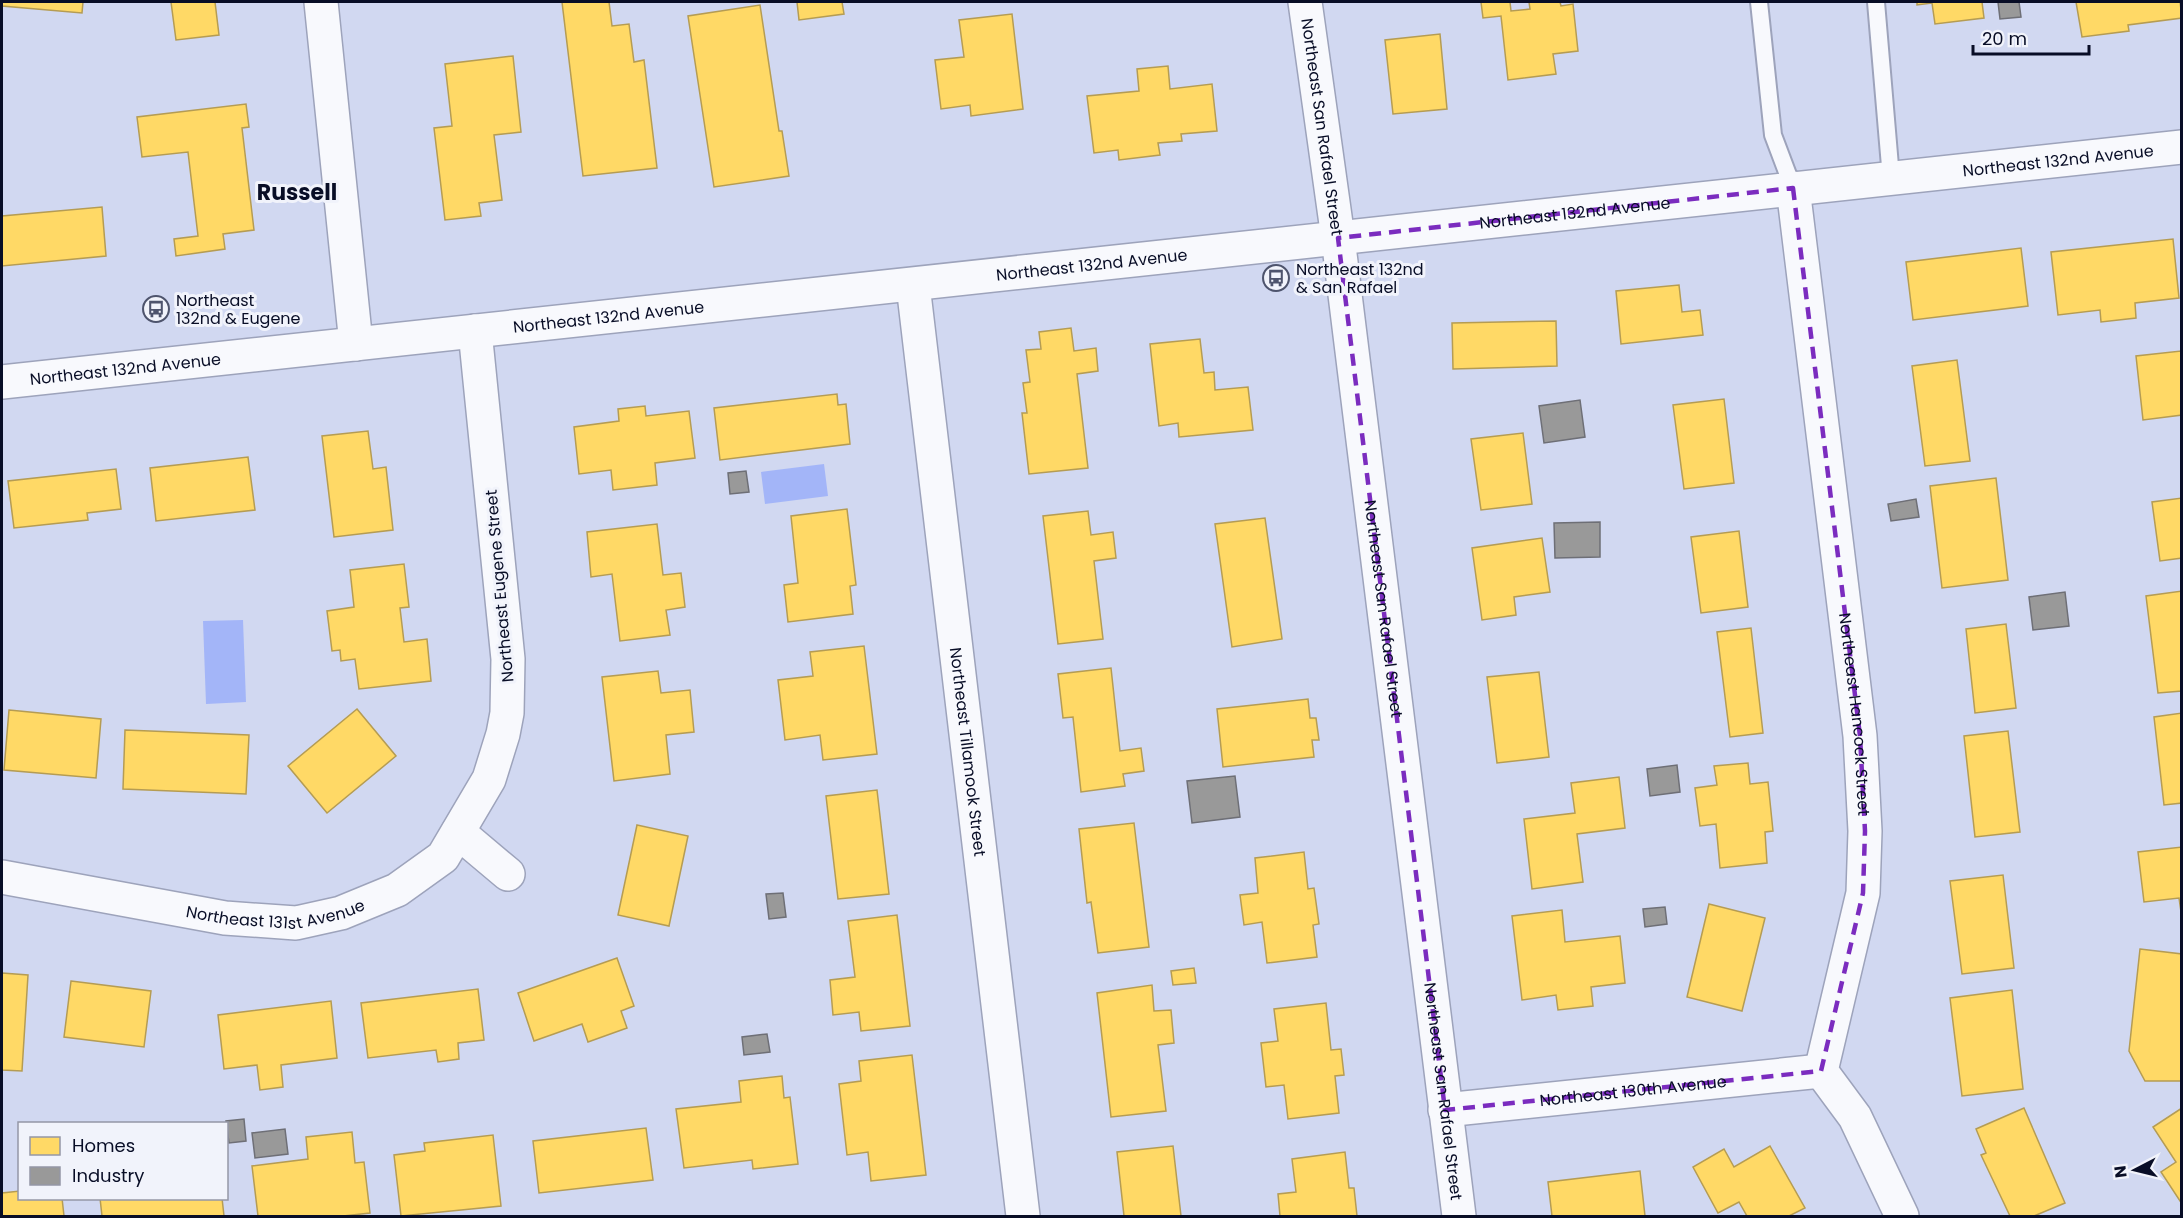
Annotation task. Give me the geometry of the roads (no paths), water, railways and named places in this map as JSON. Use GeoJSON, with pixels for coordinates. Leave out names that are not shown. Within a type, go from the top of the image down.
{"type":"FeatureCollection","features":[{"type":"Feature","properties":{"kind":"street"},"geometry":{"type":"LineString","coordinates":[[321,2],[356,344]]}},
{"type":"Feature","properties":{"kind":"street","name":"Northeast San Rafael Street"},"geometry":{"type":"LineString","coordinates":[[1305,2],[1338,238],[1459,1216]]}},
{"type":"Feature","properties":{"kind":"street","name":"Northeast 132nd Avenue"},"geometry":{"type":"LineString","coordinates":[[2,382],[2181,147]]}},
{"type":"Feature","properties":{"kind":"street","name":"Northeast Hancock Street"},"geometry":{"type":"LineString","coordinates":[[1793,188],[1860,736],[1865,831],[1863,893],[1821,1071]]}},
{"type":"Feature","properties":{"kind":"street","name":"Northeast Tillamook Street"},"geometry":{"type":"LineString","coordinates":[[914,285],[1023,1216]]}},
{"type":"Feature","properties":{"kind":"street","name":"Northeast Eugene Street"},"geometry":{"type":"LineString","coordinates":[[458,832],[489,780],[507,713],[508,659],[475,331]]}},
{"type":"Feature","properties":{"kind":"street"},"geometry":{"type":"LineString","coordinates":[[458,832],[508,874]]}},
{"type":"Feature","properties":{"kind":"street","name":"Northeast 131st Avenue"},"geometry":{"type":"LineString","coordinates":[[2,877],[225,918],[296,922],[341,913],[397,890],[443,857],[458,832]]}},
{"type":"Feature","properties":{"kind":"street"},"geometry":{"type":"LineString","coordinates":[[1821,1071],[1855,1117],[1902,1216]]}},
{"type":"Feature","properties":{"kind":"street","name":"Northeast 130th Avenue"},"geometry":{"type":"LineString","coordinates":[[1446,1110],[1821,1071]]}},
{"type":"Feature","properties":{"kind":"lane"},"geometry":{"type":"LineString","coordinates":[[1759,2],[1773,135],[1793,188]]}},
{"type":"Feature","properties":{"kind":"lane"},"geometry":{"type":"LineString","coordinates":[[1876,2],[1891,178]]}},
{"type":"Feature","properties":{"kind":"water"},"geometry":{"type":"Polygon","coordinates":[[[824,464],[828,496],[765,504],[761,472],[824,464]]]}},
{"type":"Feature","properties":{"kind":"water"},"geometry":{"type":"Polygon","coordinates":[[[243,620],[246,702],[206,704],[203,621],[243,620]]]}},
{"type":"Feature","properties":{"kind":"place","name":"Northeast 132nd & San Rafael"},"geometry":{"type":"Point","coordinates":[1276,278]}},
{"type":"Feature","properties":{"kind":"place","name":"Northeast 132nd & Eugene"},"geometry":{"type":"Point","coordinates":[156,309]}},
{"type":"Feature","properties":{"kind":"district","name":"Russell"},"geometry":{"type":"Point","coordinates":[297,192]}}]}
